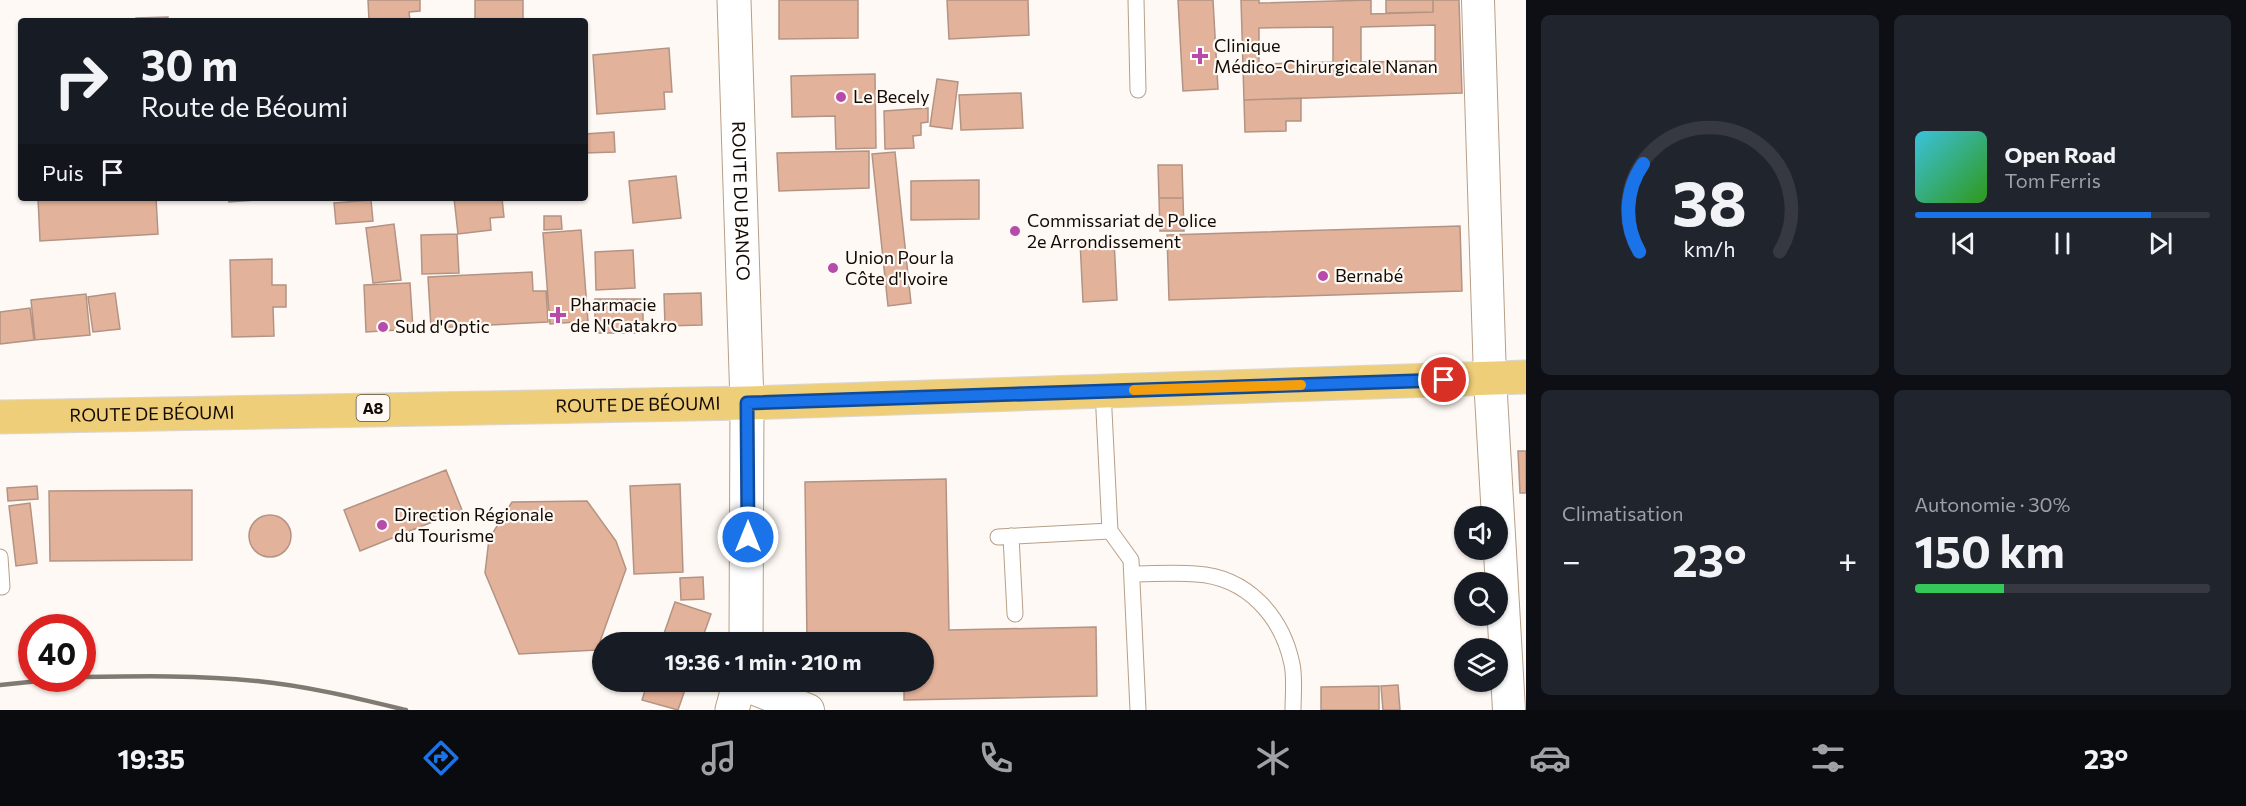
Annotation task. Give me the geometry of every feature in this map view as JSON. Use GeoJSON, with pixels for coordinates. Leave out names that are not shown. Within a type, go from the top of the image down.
{"type":"FeatureCollection","features":[{"type":"Feature","properties":{"kind":"main road","name":"ROUTE DE BÉOUMI"},"geometry":{"type":"LineString","coordinates":[[0,417],[747,403],[1526,377]]}},
{"type":"Feature","properties":{"kind":"street","name":"ROUTE DU BANCO"},"geometry":{"type":"LineString","coordinates":[[734,0],[747,403],[746,632]]}},
{"type":"Feature","properties":{"kind":"street"},"geometry":{"type":"LineString","coordinates":[[1478,0],[1490,378],[1509,710]]}},
{"type":"Feature","properties":{"kind":"street"},"geometry":{"type":"LineString","coordinates":[[741,692],[808,710]]}},
{"type":"Feature","properties":{"kind":"lane"},"geometry":{"type":"LineString","coordinates":[[1136,0],[1138,90]]}},
{"type":"Feature","properties":{"kind":"lane"},"geometry":{"type":"LineString","coordinates":[[1103,391],[1110,531],[1131,560],[1138,710]]}},
{"type":"Feature","properties":{"kind":"lane"},"geometry":{"type":"LineString","coordinates":[[1015,614],[1005,536],[1110,531]]}},
{"type":"Feature","properties":{"kind":"lane"},"geometry":{"type":"LineString","coordinates":[[0,557],[2,587]]}},
{"type":"Feature","properties":{"kind":"lane"},"geometry":{"type":"LineString","coordinates":[[1132,574],[1198,574],[1236,583],[1258,599],[1279,626],[1292,665],[1293,710]]}},
{"type":"Feature","properties":{"kind":"building"},"geometry":{"type":"Polygon","coordinates":[[[368,0],[420,0],[420,11],[409,12],[410,18],[369,18],[368,0]]]}},
{"type":"Feature","properties":{"kind":"building"},"geometry":{"type":"Polygon","coordinates":[[[475,0],[523,0],[523,18],[475,18],[475,0]]]}},
{"type":"Feature","properties":{"kind":"building"},"geometry":{"type":"Polygon","coordinates":[[[779,0],[858,0],[858,38],[779,39],[779,0]]]}},
{"type":"Feature","properties":{"kind":"building"},"geometry":{"type":"Polygon","coordinates":[[[947,0],[1028,0],[1029,35],[949,39],[947,0]]]}},
{"type":"Feature","properties":{"kind":"building"},"geometry":{"type":"Polygon","coordinates":[[[1178,0],[1213,0],[1218,89],[1183,91],[1178,0]]]}},
{"type":"Feature","properties":{"kind":"building"},"geometry":{"type":"Polygon","coordinates":[[[1241,0],[1259,0],[1259,3],[1371,0],[1371,14],[1433,12],[1433,0],[1459,0],[1462,93],[1244,100],[1241,0]],[[1435,25],[1361,27],[1361,62],[1435,61],[1435,25]],[[1333,27],[1259,28],[1259,64],[1333,62],[1333,27]]]}},
{"type":"Feature","properties":{"kind":"building"},"geometry":{"type":"Polygon","coordinates":[[[1386,0],[1433,0],[1433,12],[1386,13],[1386,0]]]}},
{"type":"Feature","properties":{"kind":"building"},"geometry":{"type":"Polygon","coordinates":[[[669,48],[672,92],[664,92],[665,109],[597,114],[593,55],[669,48]]]}},
{"type":"Feature","properties":{"kind":"building"},"geometry":{"type":"Polygon","coordinates":[[[875,74],[876,148],[836,149],[835,116],[792,117],[791,76],[875,74]]]}},
{"type":"Feature","properties":{"kind":"building"},"geometry":{"type":"Polygon","coordinates":[[[937,79],[958,82],[952,129],[930,126],[937,79]]]}},
{"type":"Feature","properties":{"kind":"building"},"geometry":{"type":"Polygon","coordinates":[[[1021,93],[1023,128],[961,130],[959,95],[1021,93]]]}},
{"type":"Feature","properties":{"kind":"building"},"geometry":{"type":"Polygon","coordinates":[[[1301,98],[1301,121],[1286,121],[1286,131],[1245,132],[1244,100],[1301,98]]]}},
{"type":"Feature","properties":{"kind":"building"},"geometry":{"type":"Polygon","coordinates":[[[928,108],[928,122],[921,123],[921,135],[913,136],[914,148],[885,149],[884,111],[928,108]]]}},
{"type":"Feature","properties":{"kind":"building"},"geometry":{"type":"Polygon","coordinates":[[[614,132],[615,152],[588,153],[588,134],[614,132]]]}},
{"type":"Feature","properties":{"kind":"building"},"geometry":{"type":"Polygon","coordinates":[[[869,151],[869,188],[779,191],[777,153],[869,151]]]}},
{"type":"Feature","properties":{"kind":"building"},"geometry":{"type":"Polygon","coordinates":[[[895,152],[911,303],[888,306],[872,154],[895,152]]]}},
{"type":"Feature","properties":{"kind":"building"},"geometry":{"type":"Polygon","coordinates":[[[1158,165],[1182,165],[1183,198],[1159,198],[1158,165]]]}},
{"type":"Feature","properties":{"kind":"building"},"geometry":{"type":"Polygon","coordinates":[[[676,176],[681,218],[633,223],[629,181],[676,176]]]}},
{"type":"Feature","properties":{"kind":"building"},"geometry":{"type":"Polygon","coordinates":[[[979,180],[979,219],[911,220],[911,181],[979,180]]]}},
{"type":"Feature","properties":{"kind":"building"},"geometry":{"type":"Polygon","coordinates":[[[1159,198],[1183,198],[1184,231],[1160,231],[1159,198]]]}},
{"type":"Feature","properties":{"kind":"building"},"geometry":{"type":"Polygon","coordinates":[[[38,201],[156,201],[158,234],[40,241],[38,201]]]}},
{"type":"Feature","properties":{"kind":"building"},"geometry":{"type":"Polygon","coordinates":[[[371,201],[373,221],[336,224],[334,203],[371,201]]]}},
{"type":"Feature","properties":{"kind":"building"},"geometry":{"type":"Polygon","coordinates":[[[454,201],[502,201],[504,217],[490,218],[491,230],[458,234],[454,201]]]}},
{"type":"Feature","properties":{"kind":"building"},"geometry":{"type":"Polygon","coordinates":[[[544,216],[561,216],[562,229],[544,230],[544,216]]]}},
{"type":"Feature","properties":{"kind":"building"},"geometry":{"type":"Polygon","coordinates":[[[394,224],[401,280],[373,283],[366,228],[394,224]]]}},
{"type":"Feature","properties":{"kind":"building"},"geometry":{"type":"Polygon","coordinates":[[[1460,226],[1462,291],[1169,300],[1167,235],[1460,226]]]}},
{"type":"Feature","properties":{"kind":"building"},"geometry":{"type":"Polygon","coordinates":[[[581,230],[588,321],[550,324],[543,233],[581,230]]]}},
{"type":"Feature","properties":{"kind":"building"},"geometry":{"type":"Polygon","coordinates":[[[457,234],[459,273],[422,274],[421,235],[457,234]]]}},
{"type":"Feature","properties":{"kind":"building"},"geometry":{"type":"Polygon","coordinates":[[[1114,239],[1117,300],[1083,302],[1080,241],[1114,239]]]}},
{"type":"Feature","properties":{"kind":"building"},"geometry":{"type":"Polygon","coordinates":[[[633,250],[635,288],[596,290],[595,252],[633,250]]]}},
{"type":"Feature","properties":{"kind":"building"},"geometry":{"type":"Polygon","coordinates":[[[272,259],[272,285],[286,285],[286,307],[273,307],[274,336],[232,337],[230,260],[272,259]]]}},
{"type":"Feature","properties":{"kind":"building"},"geometry":{"type":"Polygon","coordinates":[[[532,272],[533,291],[546,291],[548,322],[431,328],[428,277],[532,272]]]}},
{"type":"Feature","properties":{"kind":"building"},"geometry":{"type":"Polygon","coordinates":[[[410,283],[413,329],[366,332],[364,285],[410,283]]]}},
{"type":"Feature","properties":{"kind":"building"},"geometry":{"type":"Polygon","coordinates":[[[115,293],[120,329],[93,332],[88,297],[115,293]]]}},
{"type":"Feature","properties":{"kind":"building"},"geometry":{"type":"Polygon","coordinates":[[[701,293],[702,325],[665,326],[664,294],[701,293]]]}},
{"type":"Feature","properties":{"kind":"building"},"geometry":{"type":"Polygon","coordinates":[[[86,294],[90,335],[35,340],[31,300],[86,294]]]}},
{"type":"Feature","properties":{"kind":"building"},"geometry":{"type":"Polygon","coordinates":[[[595,299],[643,299],[643,333],[595,333],[595,299]]]}},
{"type":"Feature","properties":{"kind":"building"},"geometry":{"type":"Polygon","coordinates":[[[30,308],[34,340],[0,344],[0,312],[30,308]]]}},
{"type":"Feature","properties":{"kind":"building"},"geometry":{"type":"Polygon","coordinates":[[[1518,451],[1526,451],[1526,493],[1520,493],[1518,451]]]}},
{"type":"Feature","properties":{"kind":"building"},"geometry":{"type":"Polygon","coordinates":[[[446,470],[462,510],[360,551],[344,510],[446,470]]]}},
{"type":"Feature","properties":{"kind":"building"},"geometry":{"type":"Polygon","coordinates":[[[946,479],[949,630],[1096,627],[1097,696],[904,700],[904,692],[934,692],[934,632],[807,632],[805,482],[946,479]]]}},
{"type":"Feature","properties":{"kind":"building"},"geometry":{"type":"Polygon","coordinates":[[[680,484],[683,572],[634,574],[630,486],[680,484]]]}},
{"type":"Feature","properties":{"kind":"building"},"geometry":{"type":"Polygon","coordinates":[[[37,486],[38,499],[8,501],[7,488],[37,486]]]}},
{"type":"Feature","properties":{"kind":"building"},"geometry":{"type":"Polygon","coordinates":[[[192,490],[192,560],[50,561],[49,491],[192,490]]]}},
{"type":"Feature","properties":{"kind":"building"},"geometry":{"type":"Polygon","coordinates":[[[587,501],[616,541],[626,569],[603,632],[592,632],[592,650],[519,654],[485,573],[489,539],[512,502],[587,501]]]}},
{"type":"Feature","properties":{"kind":"building"},"geometry":{"type":"Polygon","coordinates":[[[30,503],[37,563],[16,566],[9,506],[30,503]]]}},
{"type":"Feature","properties":{"kind":"building"},"geometry":{"type":"Polygon","coordinates":[[[270,515],[285,521],[291,536],[285,551],[270,557],[255,551],[249,536],[255,521],[270,515]]]}},
{"type":"Feature","properties":{"kind":"building"},"geometry":{"type":"Polygon","coordinates":[[[703,577],[704,599],[681,600],[680,578],[703,577]]]}},
{"type":"Feature","properties":{"kind":"building"},"geometry":{"type":"Polygon","coordinates":[[[675,602],[711,614],[705,632],[664,632],[675,602]]]}},
{"type":"Feature","properties":{"kind":"building"},"geometry":{"type":"Polygon","coordinates":[[[1398,685],[1400,710],[1383,710],[1381,686],[1398,685]]]}},
{"type":"Feature","properties":{"kind":"building"},"geometry":{"type":"Polygon","coordinates":[[[1379,686],[1379,710],[1321,710],[1321,687],[1379,686]]]}},
{"type":"Feature","properties":{"kind":"building"},"geometry":{"type":"Polygon","coordinates":[[[645,692],[684,692],[678,710],[642,700],[645,692]]]}},
{"type":"Feature","properties":{"kind":"railway"},"geometry":{"type":"LineString","coordinates":[[96,677],[192,677],[276,683],[406,710]]}},
{"type":"Feature","properties":{"kind":"railway"},"geometry":{"type":"LineString","coordinates":[[0,685],[18,683]]}},
{"type":"Feature","properties":{"kind":"slow traffic"},"geometry":{"type":"LineString","coordinates":[[1134,390],[1301,385]]}},
{"type":"Feature","properties":{"kind":"place","name":"Clinique Médico-Chirurgicale Nanan"},"geometry":{"type":"Point","coordinates":[1200,56]}},
{"type":"Feature","properties":{"kind":"place","name":"Le Becely"},"geometry":{"type":"Point","coordinates":[841,97]}},
{"type":"Feature","properties":{"kind":"place","name":"Commissariat de Police 2e Arrondissement"},"geometry":{"type":"Point","coordinates":[1015,231]}},
{"type":"Feature","properties":{"kind":"place","name":"Union Pour la Côte d'Ivoire"},"geometry":{"type":"Point","coordinates":[833,268]}},
{"type":"Feature","properties":{"kind":"place","name":"Bernabé"},"geometry":{"type":"Point","coordinates":[1323,276]}},
{"type":"Feature","properties":{"kind":"place","name":"Pharmacie de N'Gatakro"},"geometry":{"type":"Point","coordinates":[558,315]}},
{"type":"Feature","properties":{"kind":"place","name":"Sud d'Optic"},"geometry":{"type":"Point","coordinates":[383,327]}},
{"type":"Feature","properties":{"kind":"place","name":"Direction Régionale du Tourisme"},"geometry":{"type":"Point","coordinates":[382,525]}},
{"type":"Feature","properties":{"kind":"route"},"geometry":{"type":"LineString","coordinates":[[748,537],[747,403],[1444,380]]}}]}
